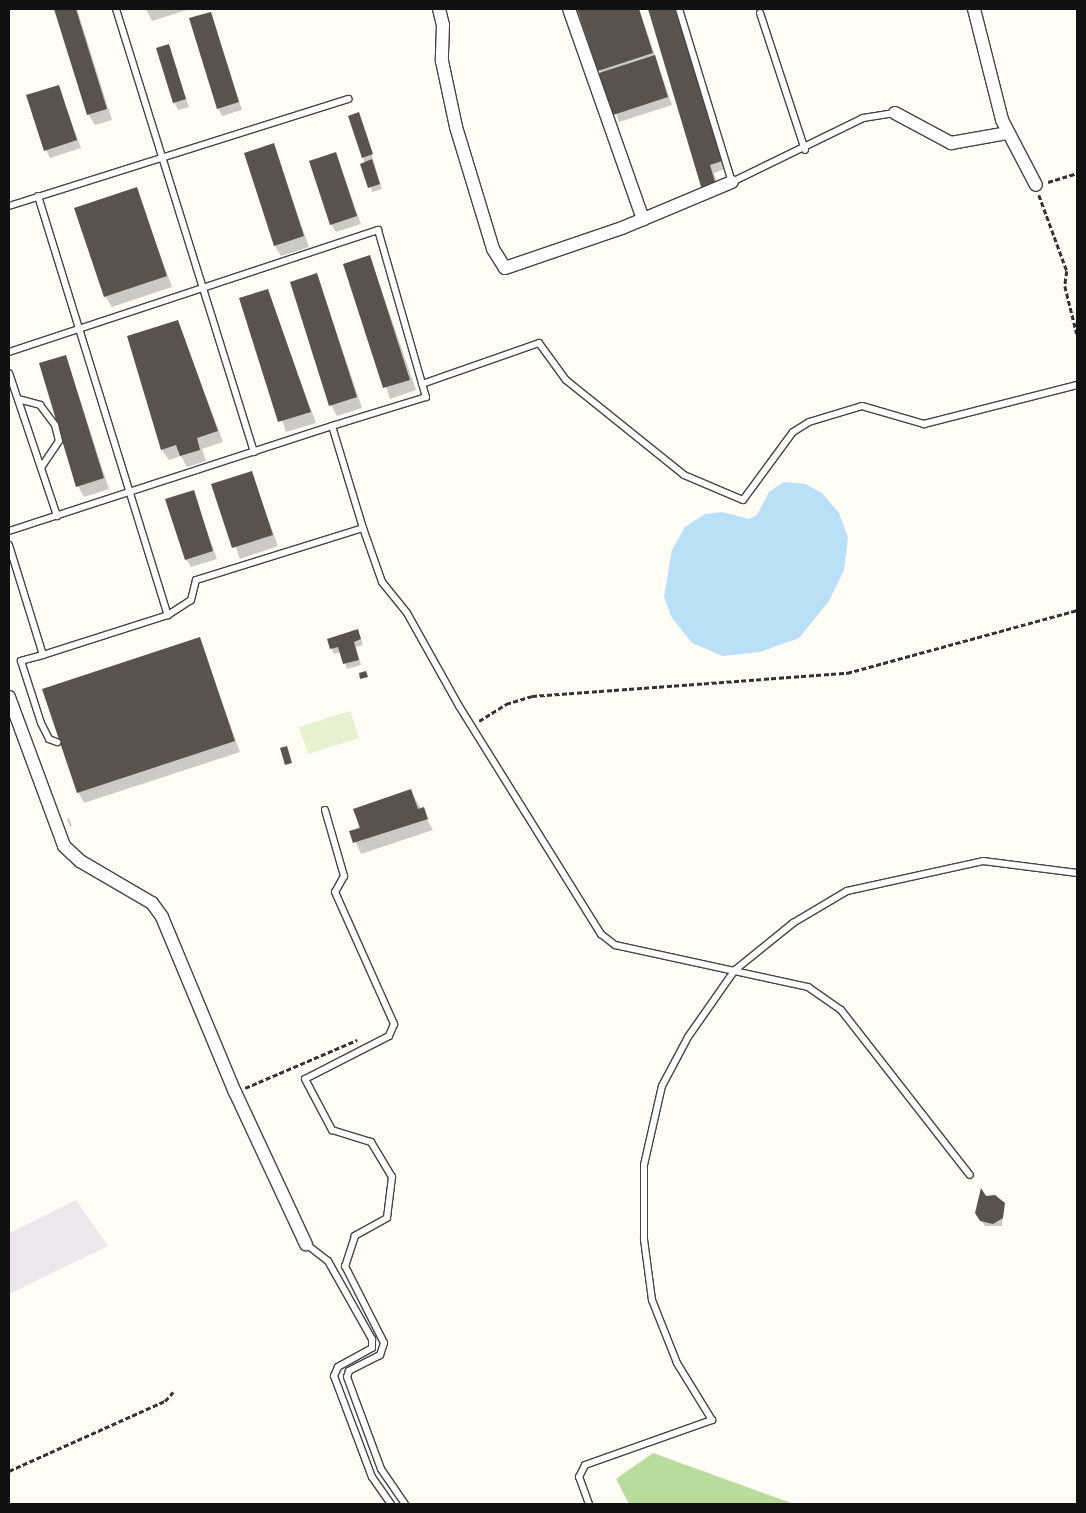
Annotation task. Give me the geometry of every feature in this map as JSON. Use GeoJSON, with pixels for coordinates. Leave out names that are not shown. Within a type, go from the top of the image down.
{"type":"FeatureCollection","features":[{"type":"Feature","properties":{"kind":"street"},"geometry":{"type":"LineString","coordinates":[[439,9],[443,25],[442,62],[456,127],[493,250],[505,268],[643,219],[732,182]]}},
{"type":"Feature","properties":{"kind":"street"},"geometry":{"type":"LineString","coordinates":[[568,9],[643,219]]}},
{"type":"Feature","properties":{"kind":"street"},"geometry":{"type":"LineString","coordinates":[[974,9],[1008,133],[1036,185]]}},
{"type":"Feature","properties":{"kind":"street"},"geometry":{"type":"LineString","coordinates":[[895,113],[951,143],[1008,133]]}},
{"type":"Feature","properties":{"kind":"street"},"geometry":{"type":"LineString","coordinates":[[9,697],[64,846],[80,861],[152,903],[162,917],[235,1092],[306,1244]]}},
{"type":"Feature","properties":{"kind":"lane"},"geometry":{"type":"LineString","coordinates":[[116,9],[200,288],[254,452]]}},
{"type":"Feature","properties":{"kind":"lane"},"geometry":{"type":"LineString","coordinates":[[679,9],[732,182],[805,150],[863,118],[895,113]]}},
{"type":"Feature","properties":{"kind":"lane"},"geometry":{"type":"LineString","coordinates":[[760,13],[805,150]]}},
{"type":"Feature","properties":{"kind":"lane"},"geometry":{"type":"LineString","coordinates":[[9,206],[349,99]]}},
{"type":"Feature","properties":{"kind":"lane"},"geometry":{"type":"LineString","coordinates":[[38,196],[168,615]]}},
{"type":"Feature","properties":{"kind":"lane"},"geometry":{"type":"LineString","coordinates":[[9,352],[378,230],[426,396],[9,531]]}},
{"type":"Feature","properties":{"kind":"lane"},"geometry":{"type":"LineString","coordinates":[[422,384],[539,343],[566,380],[684,475],[743,500],[794,432],[809,422],[862,406],[924,424],[1077,385]]}},
{"type":"Feature","properties":{"kind":"lane"},"geometry":{"type":"LineString","coordinates":[[9,373],[57,516]]}},
{"type":"Feature","properties":{"kind":"lane"},"geometry":{"type":"LineString","coordinates":[[18,399],[40,404],[55,425],[59,441],[41,468]]}},
{"type":"Feature","properties":{"kind":"lane"},"geometry":{"type":"LineString","coordinates":[[332,426],[363,528],[382,582],[407,613],[471,726],[601,934],[615,945],[808,987],[841,1010],[970,1175]]}},
{"type":"Feature","properties":{"kind":"lane"},"geometry":{"type":"LineString","coordinates":[[57,742],[48,739],[21,661],[168,615],[191,600],[196,580],[363,528]]}},
{"type":"Feature","properties":{"kind":"lane"},"geometry":{"type":"LineString","coordinates":[[9,545],[43,655]]}},
{"type":"Feature","properties":{"kind":"lane"},"geometry":{"type":"LineString","coordinates":[[325,810],[344,876],[335,892],[394,1024],[390,1036],[305,1079],[332,1130],[372,1142],[392,1177],[388,1218],[354,1236],[345,1266],[384,1343],[380,1355],[349,1371],[347,1377],[382,1468],[405,1504]]}},
{"type":"Feature","properties":{"kind":"lane"},"geometry":{"type":"LineString","coordinates":[[589,1504],[579,1476],[585,1465],[712,1420],[677,1363],[652,1300],[644,1239],[644,1165],[662,1086],[688,1037],[735,970],[793,923],[857,888],[983,861],[1077,873]]}},
{"type":"Feature","properties":{"kind":"lane"},"geometry":{"type":"LineString","coordinates":[[306,1244],[328,1261],[372,1339],[372,1348],[338,1367],[334,1376],[372,1477],[391,1504]]}},
{"type":"Feature","properties":{"kind":"path"},"geometry":{"type":"LineString","coordinates":[[1077,173],[1036,185],[1067,271],[1064,286],[1077,334]]}},
{"type":"Feature","properties":{"kind":"path"},"geometry":{"type":"LineString","coordinates":[[471,726],[506,704],[532,696],[847,673],[1077,610]]}},
{"type":"Feature","properties":{"kind":"path"},"geometry":{"type":"LineString","coordinates":[[235,1092],[363,1038]]}},
{"type":"Feature","properties":{"kind":"path"},"geometry":{"type":"LineString","coordinates":[[9,1471],[165,1401],[174,1392]]}},
{"type":"Feature","properties":{"kind":"shaded area"},"geometry":{"type":"Polygon","coordinates":[[[76,1200],[108,1246],[9,1294],[9,1233],[76,1200]]]}},
{"type":"Feature","properties":{"kind":"green space"},"geometry":{"type":"Polygon","coordinates":[[[350,711],[359,738],[308,754],[299,727],[350,711]]]}},
{"type":"Feature","properties":{"kind":"green space"},"geometry":{"type":"Polygon","coordinates":[[[653,1453],[794,1504],[629,1504],[616,1479],[653,1453]]]}},
{"type":"Feature","properties":{"kind":"water"},"geometry":{"type":"Polygon","coordinates":[[[784,482],[805,484],[822,493],[839,513],[848,537],[844,570],[829,601],[799,638],[760,652],[723,656],[692,643],[672,618],[664,597],[672,550],[685,527],[705,514],[722,512],[749,519],[757,515],[769,492],[784,482]]]}},
{"type":"Feature","properties":{"kind":"building"},"geometry":{"type":"Polygon","coordinates":[[[54,9],[76,9],[107,109],[87,115],[54,9]]]}},
{"type":"Feature","properties":{"kind":"building"},"geometry":{"type":"Polygon","coordinates":[[[577,9],[639,9],[653,53],[598,71],[577,9]]]}},
{"type":"Feature","properties":{"kind":"building"},"geometry":{"type":"Polygon","coordinates":[[[648,9],[676,9],[722,161],[710,165],[716,185],[702,190],[648,9]]]}},
{"type":"Feature","properties":{"kind":"building"},"geometry":{"type":"Polygon","coordinates":[[[211,12],[239,102],[217,109],[189,18],[211,12]]]}},
{"type":"Feature","properties":{"kind":"building"},"geometry":{"type":"Polygon","coordinates":[[[169,44],[186,99],[173,103],[156,48],[169,44]]]}},
{"type":"Feature","properties":{"kind":"building"},"geometry":{"type":"Polygon","coordinates":[[[655,55],[668,97],[613,115],[599,73],[655,55]]]}},
{"type":"Feature","properties":{"kind":"building"},"geometry":{"type":"Polygon","coordinates":[[[59,85],[77,140],[44,151],[26,95],[59,85]]]}},
{"type":"Feature","properties":{"kind":"building"},"geometry":{"type":"Polygon","coordinates":[[[359,112],[373,154],[362,158],[348,116],[359,112]]]}},
{"type":"Feature","properties":{"kind":"building"},"geometry":{"type":"Polygon","coordinates":[[[274,143],[304,236],[274,246],[244,153],[274,143]]]}},
{"type":"Feature","properties":{"kind":"building"},"geometry":{"type":"Polygon","coordinates":[[[336,152],[357,216],[330,225],[309,161],[336,152]]]}},
{"type":"Feature","properties":{"kind":"building"},"geometry":{"type":"Polygon","coordinates":[[[372,159],[380,184],[368,188],[360,164],[372,159]]]}},
{"type":"Feature","properties":{"kind":"building"},"geometry":{"type":"Polygon","coordinates":[[[137,187],[167,276],[104,297],[74,208],[137,187]]]}},
{"type":"Feature","properties":{"kind":"building"},"geometry":{"type":"Polygon","coordinates":[[[370,255],[410,380],[383,388],[343,264],[370,255]]]}},
{"type":"Feature","properties":{"kind":"building"},"geometry":{"type":"Polygon","coordinates":[[[317,273],[357,397],[329,406],[290,282],[317,273]]]}},
{"type":"Feature","properties":{"kind":"building"},"geometry":{"type":"Polygon","coordinates":[[[268,289],[311,412],[278,422],[239,298],[268,289]]]}},
{"type":"Feature","properties":{"kind":"building"},"geometry":{"type":"Polygon","coordinates":[[[178,320],[218,431],[197,438],[200,450],[180,456],[176,445],[161,450],[127,336],[178,320]]]}},
{"type":"Feature","properties":{"kind":"building"},"geometry":{"type":"Polygon","coordinates":[[[66,355],[104,478],[76,487],[39,363],[66,355]]]}},
{"type":"Feature","properties":{"kind":"building"},"geometry":{"type":"Polygon","coordinates":[[[252,471],[273,535],[232,548],[211,484],[252,471]]]}},
{"type":"Feature","properties":{"kind":"building"},"geometry":{"type":"Polygon","coordinates":[[[194,490],[213,551],[185,560],[165,499],[194,490]]]}},
{"type":"Feature","properties":{"kind":"building"},"geometry":{"type":"Polygon","coordinates":[[[358,629],[361,639],[354,642],[359,660],[343,664],[338,647],[330,649],[327,639],[358,629]]]}},
{"type":"Feature","properties":{"kind":"building"},"geometry":{"type":"Polygon","coordinates":[[[200,637],[235,741],[77,793],[42,689],[200,637]]]}},
{"type":"Feature","properties":{"kind":"building"},"geometry":{"type":"Polygon","coordinates":[[[366,671],[368,677],[360,679],[359,673],[366,671]]]}},
{"type":"Feature","properties":{"kind":"building"},"geometry":{"type":"Polygon","coordinates":[[[287,746],[292,763],[285,765],[280,748],[287,746]]]}},
{"type":"Feature","properties":{"kind":"building"},"geometry":{"type":"Polygon","coordinates":[[[411,789],[418,809],[424,807],[428,819],[353,843],[349,831],[360,828],[353,809],[411,789]]]}},
{"type":"Feature","properties":{"kind":"building"},"geometry":{"type":"Polygon","coordinates":[[[981,1188],[986,1196],[995,1195],[1005,1203],[1003,1218],[993,1224],[980,1221],[975,1213],[981,1188]]]}}]}
